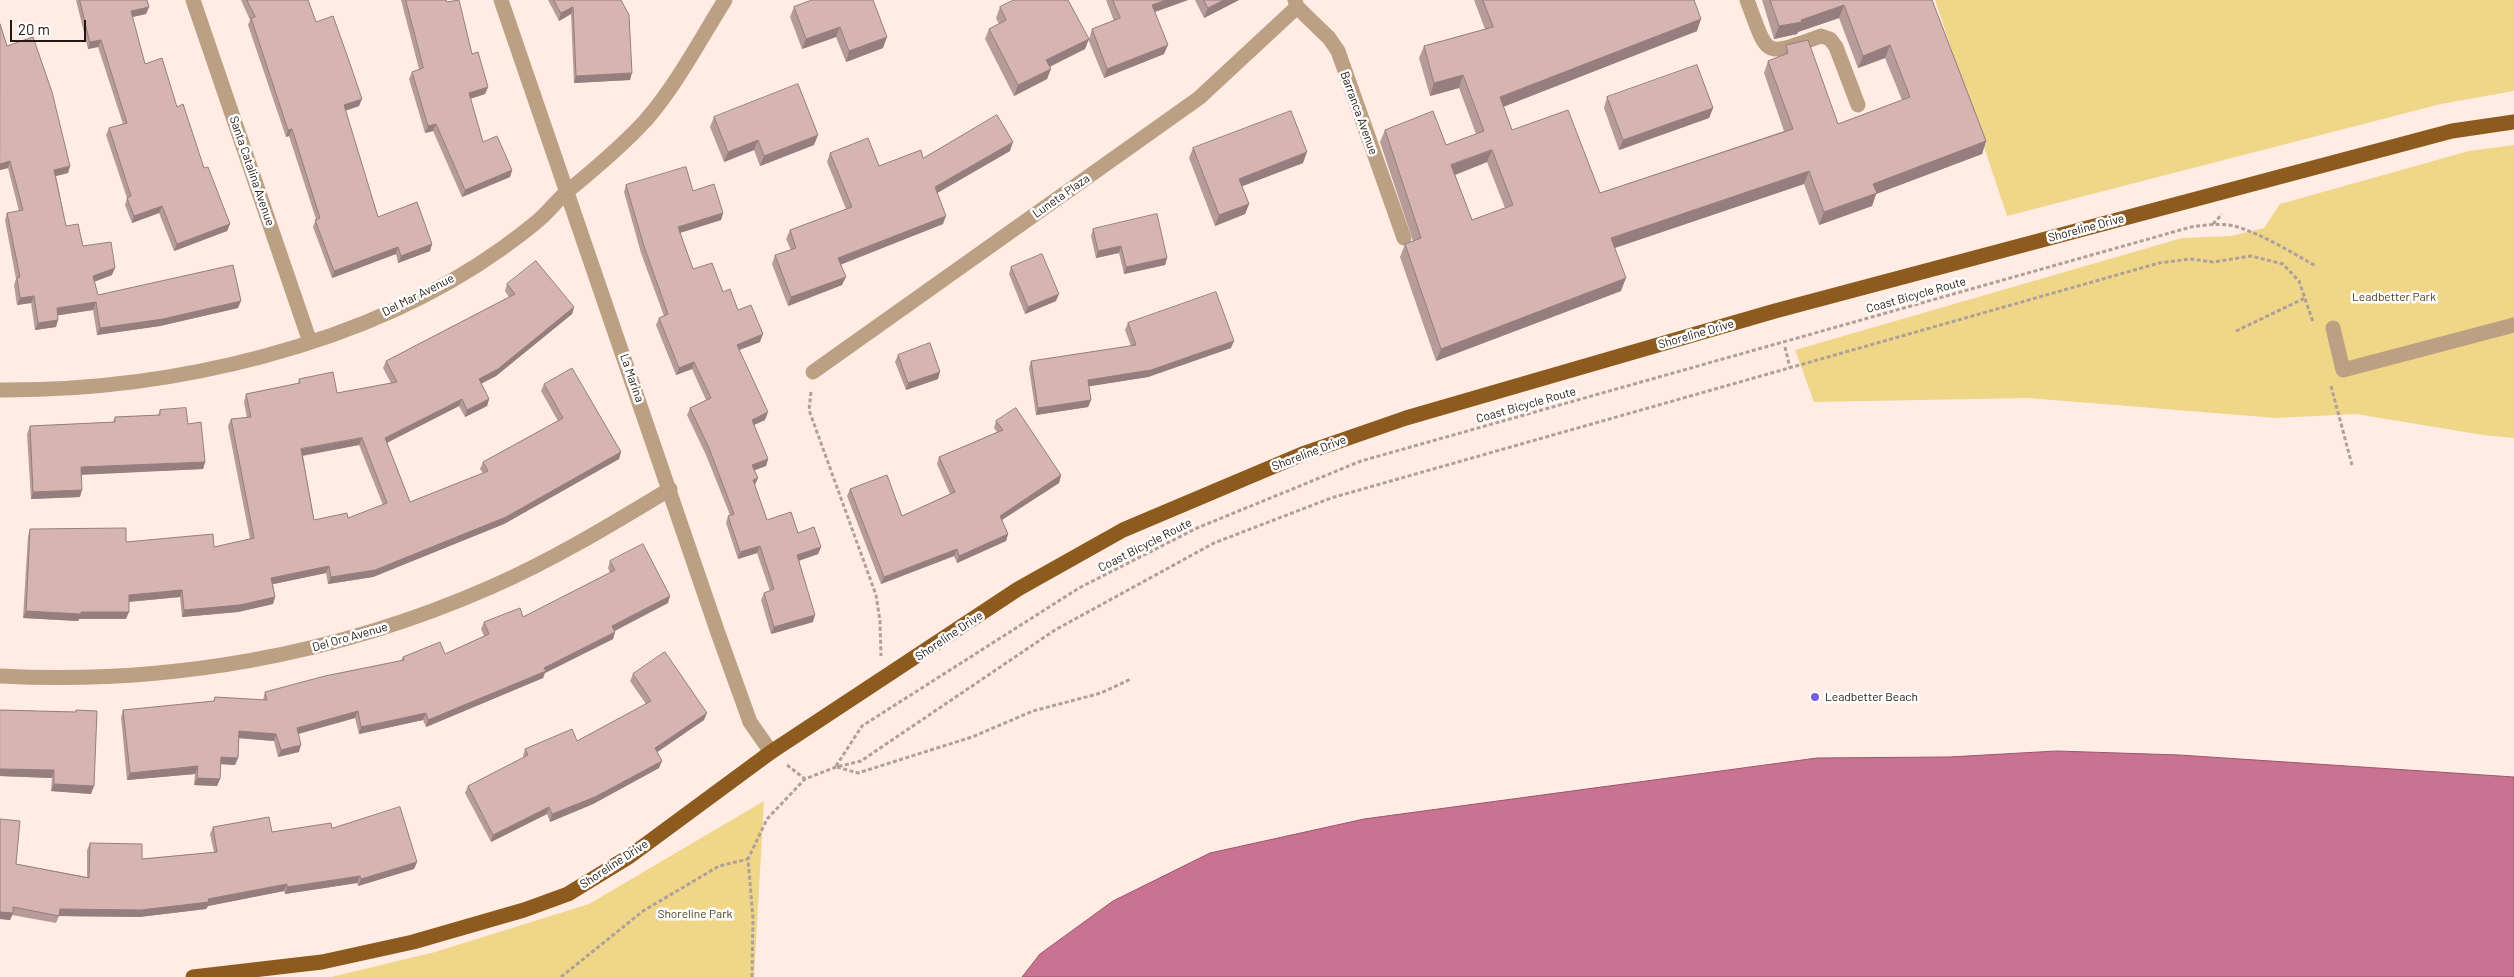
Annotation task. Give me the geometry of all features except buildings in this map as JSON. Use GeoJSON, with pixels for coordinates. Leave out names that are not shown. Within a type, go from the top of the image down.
{"type":"FeatureCollection","features":[{"type":"Feature","properties":{"kind":"main road","name":"Shoreline Drive"},"geometry":{"type":"LineString","coordinates":[[193,977],[322,962],[413,942],[524,910],[568,894],[630,856],[771,752],[1018,590],[1123,530],[1304,454],[1406,418],[1775,311],[2452,131],[2514,122]]}},
{"type":"Feature","properties":{"kind":"street","name":"Santa Catalina Avenue"},"geometry":{"type":"LineString","coordinates":[[193,0],[310,342]]}},
{"type":"Feature","properties":{"kind":"street","name":"La Marina"},"geometry":{"type":"LineString","coordinates":[[501,0],[750,722],[771,752]]}},
{"type":"Feature","properties":{"kind":"street","name":"Del Mar Avenue"},"geometry":{"type":"LineString","coordinates":[[0,390],[94,387],[160,378],[241,362],[310,342],[386,313],[445,283],[502,248],[542,218],[566,191],[602,164],[646,119],[677,77],[725,0]]}},
{"type":"Feature","properties":{"kind":"street"},"geometry":{"type":"LineString","coordinates":[[1747,0],[1763,43],[1770,49],[1778,51],[1821,36],[1830,39],[1836,46],[1858,105]]}},
{"type":"Feature","properties":{"kind":"street","name":"Barranca Avenue"},"geometry":{"type":"LineString","coordinates":[[1296,3],[1329,38],[1338,51],[1404,238]]}},
{"type":"Feature","properties":{"kind":"street","name":"Luneta Plaza"},"geometry":{"type":"LineString","coordinates":[[813,372],[1199,98],[1296,3]]}},
{"type":"Feature","properties":{"kind":"street"},"geometry":{"type":"LineString","coordinates":[[2333,328],[2343,370],[2514,325]]}},
{"type":"Feature","properties":{"kind":"street","name":"Del Oro Avenue"},"geometry":{"type":"LineString","coordinates":[[0,676],[59,679],[129,676],[231,664],[322,645],[394,624],[493,586],[597,533],[670,489]]}},
{"type":"Feature","properties":{"kind":"path","name":"Coast Bicycle Route"},"geometry":{"type":"LineString","coordinates":[[836,767],[862,726],[1079,588],[1197,528],[1361,461],[2191,227],[2212,224],[2233,226],[2257,235],[2316,266]]}},
{"type":"Feature","properties":{"kind":"path"},"geometry":{"type":"LineString","coordinates":[[752,977],[753,919],[748,859],[767,818],[805,780],[836,767],[861,761],[1056,630],[1214,543],[1331,498],[1790,369],[2159,262],[2190,259],[2213,262],[2251,256],[2283,264],[2299,281],[2313,324]]}},
{"type":"Feature","properties":{"kind":"path"},"geometry":{"type":"LineString","coordinates":[[2236,332],[2306,298]]}},
{"type":"Feature","properties":{"kind":"path"},"geometry":{"type":"LineString","coordinates":[[1785,347],[1790,369]]}},
{"type":"Feature","properties":{"kind":"path"},"geometry":{"type":"LineString","coordinates":[[813,372],[809,410],[876,595],[880,621],[881,681]]}},
{"type":"Feature","properties":{"kind":"path"},"geometry":{"type":"LineString","coordinates":[[2329,377],[2352,465]]}},
{"type":"Feature","properties":{"kind":"path"},"geometry":{"type":"LineString","coordinates":[[836,767],[858,773],[972,737],[1034,711],[1101,693],[1131,679]]}},
{"type":"Feature","properties":{"kind":"path"},"geometry":{"type":"LineString","coordinates":[[560,977],[643,911],[719,866],[748,859]]}},
{"type":"Feature","properties":{"kind":"green space"},"geometry":{"type":"Polygon","coordinates":[[[1935,0],[2514,0],[2514,91],[2441,104],[2007,216],[1935,0]]]}},
{"type":"Feature","properties":{"kind":"green space","name":"Leadbetter Park"},"geometry":{"type":"Polygon","coordinates":[[[2514,145],[2514,438],[2483,435],[2356,414],[2276,418],[2028,398],[1814,402],[1795,350],[2182,238],[2231,236],[2264,228],[2280,204],[2469,151],[2514,145]]]}},
{"type":"Feature","properties":{"kind":"green space","name":"Shoreline Park"},"geometry":{"type":"Polygon","coordinates":[[[764,801],[754,977],[331,977],[435,952],[589,904],[764,801]]]}},
{"type":"Feature","properties":{"kind":"shaded area"},"geometry":{"type":"Polygon","coordinates":[[[2057,751],[2179,755],[2514,777],[2514,977],[1022,977],[1040,954],[1113,901],[1210,853],[1364,819],[1817,758],[1949,757],[2057,751]]]}},
{"type":"Feature","properties":{"kind":"place","name":"Leadbetter Beach"},"geometry":{"type":"Point","coordinates":[1815,697]}}]}
